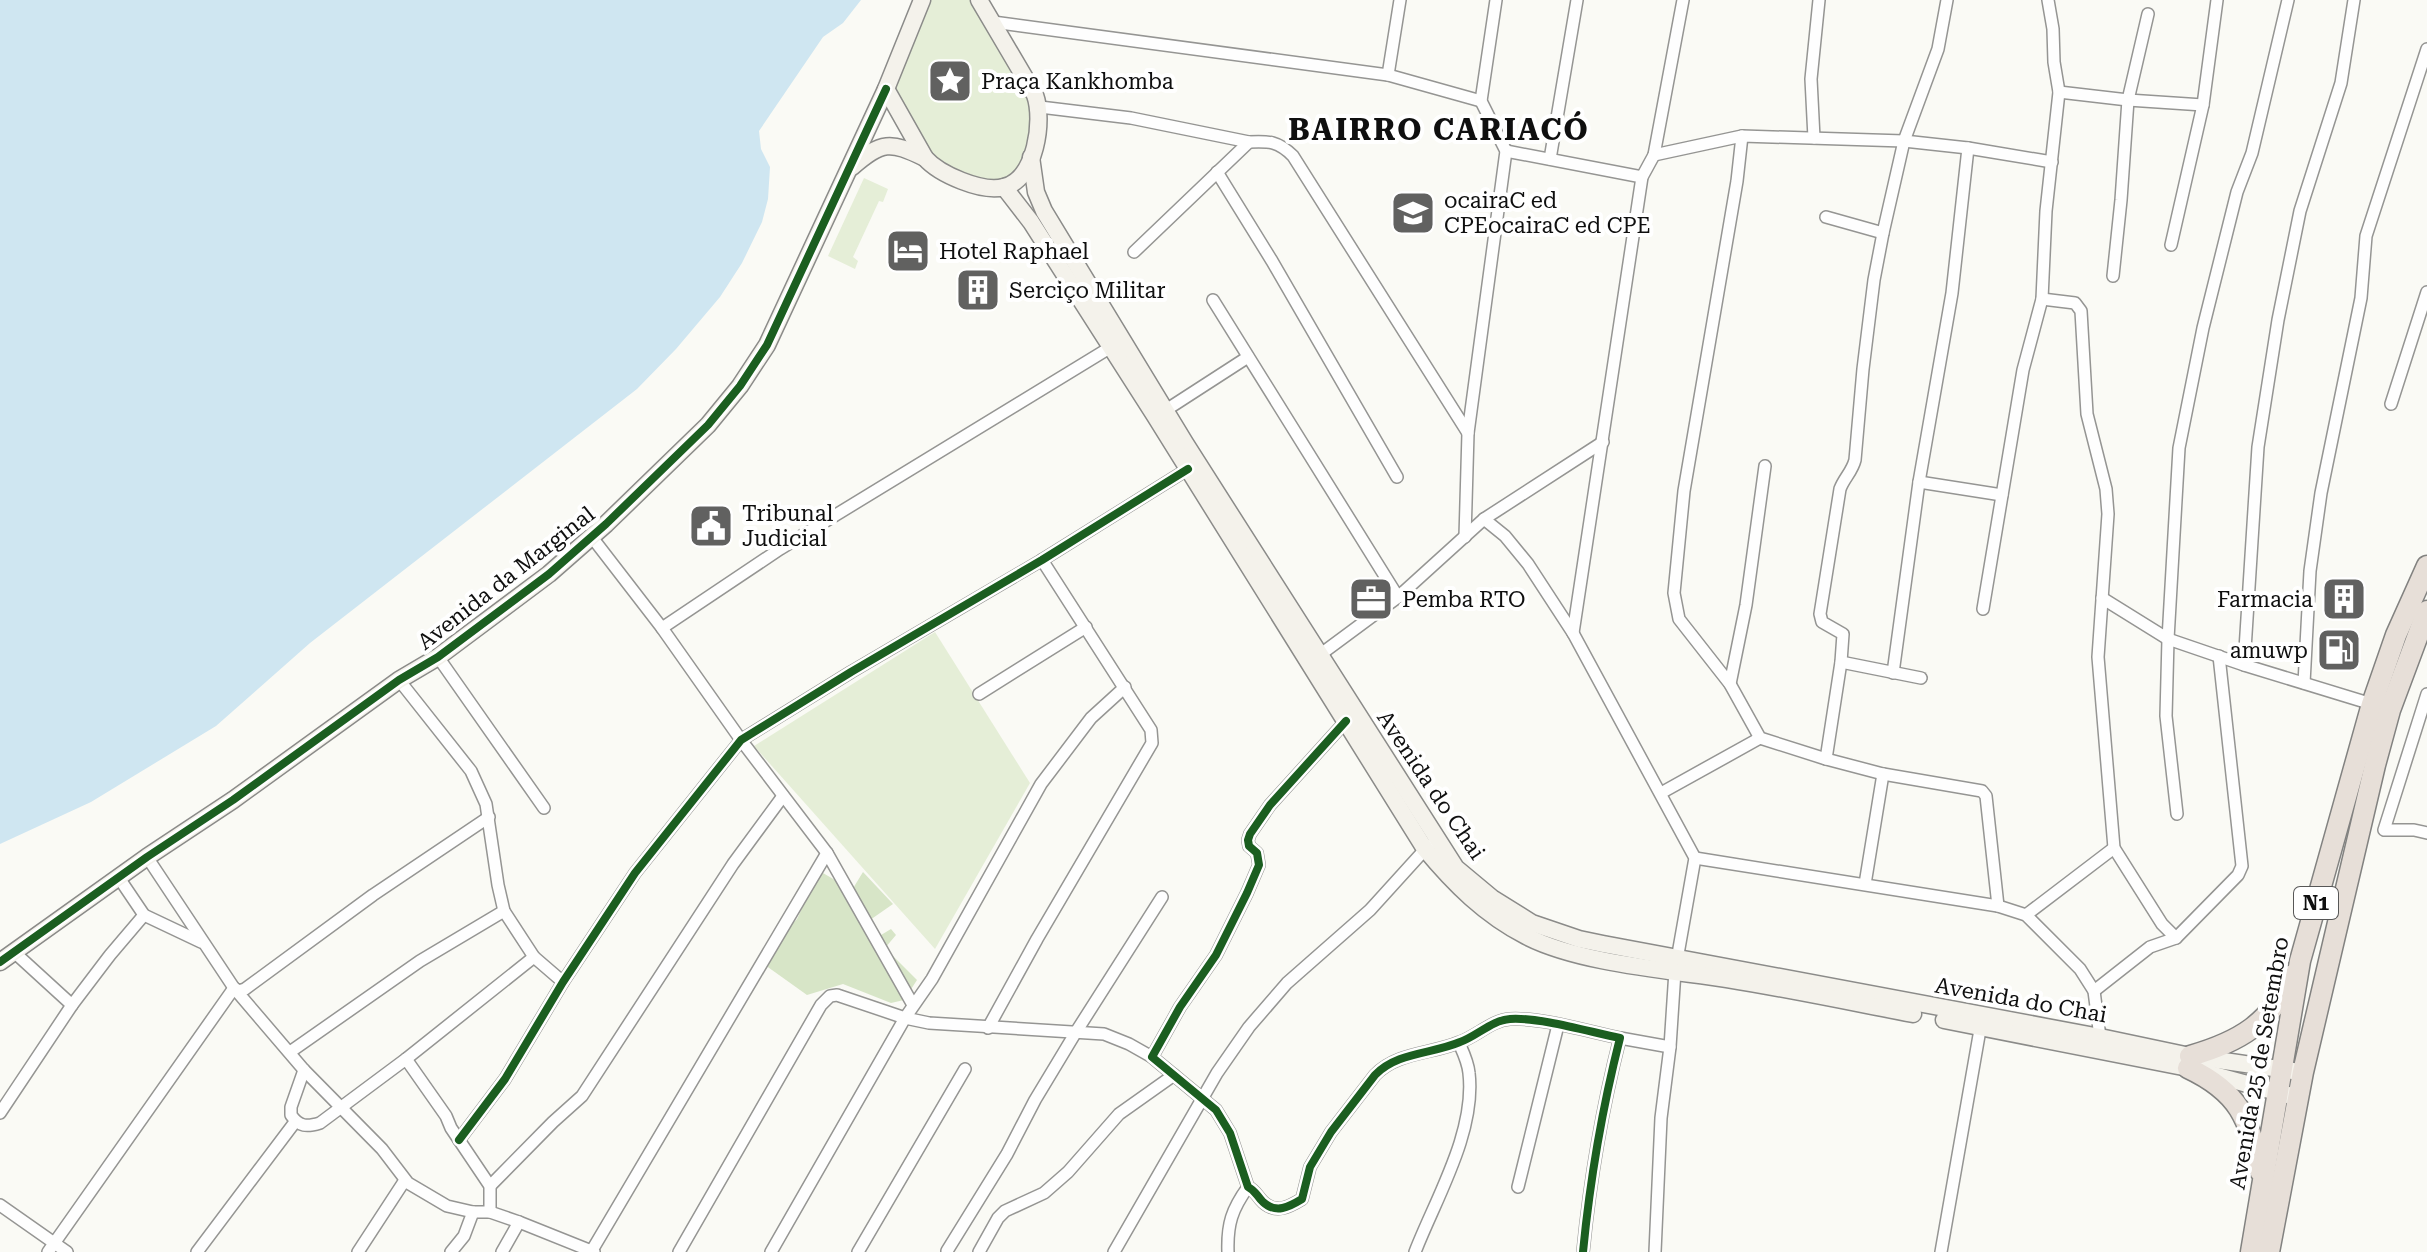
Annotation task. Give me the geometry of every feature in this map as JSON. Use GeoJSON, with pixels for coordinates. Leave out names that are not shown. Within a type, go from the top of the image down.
{"type":"FeatureCollection","features":[{"type":"Feature","properties":{"kind":"highway","name":"Avenida 25 de Setembro"},"geometry":{"type":"LineString","coordinates":[[2269,1252],[2303,1072],[2358,836],[2396,635],[2427,566]]}},
{"type":"Feature","properties":{"kind":"highway","name":"Avenida 25 de Setembro"},"geometry":{"type":"LineString","coordinates":[[2251,1252],[2300,961],[2381,707],[2427,611]]}},
{"type":"Feature","properties":{"kind":"highway"},"geometry":{"type":"LineString","coordinates":[[2262,1179],[2246,1122],[2236,1102],[2224,1088],[2189,1062],[2251,1030],[2288,987],[2300,961]]}},
{"type":"Feature","properties":{"kind":"main road","name":"Avenida da Marginal"},"geometry":{"type":"LineString","coordinates":[[0,962],[399,680],[438,657],[549,574],[708,425],[740,386],[767,345],[886,89],[922,0]]}},
{"type":"Feature","properties":{"kind":"main road"},"geometry":{"type":"LineString","coordinates":[[979,0],[1040,107]]}},
{"type":"Feature","properties":{"kind":"main road"},"geometry":{"type":"LineString","coordinates":[[886,89],[933,167],[986,187],[1004,187]]}},
{"type":"Feature","properties":{"kind":"main road","name":"Avenida do Chai"},"geometry":{"type":"LineString","coordinates":[[1040,107],[1036,146],[1019,178],[1004,187],[1031,222],[1346,721],[1430,844],[1472,883],[1511,912],[1532,923],[1579,939],[1676,964],[2189,1062],[2303,1072]]}},
{"type":"Feature","properties":{"kind":"main road"},"geometry":{"type":"LineString","coordinates":[[849,169],[865,155],[885,146],[901,147],[925,158]]}},
{"type":"Feature","properties":{"kind":"main road","name":"Avenida do Chai"},"geometry":{"type":"LineString","coordinates":[[1031,157],[1036,192],[1044,211],[1321,654],[1430,844]]}},
{"type":"Feature","properties":{"kind":"main road","name":"Avenida do Chai"},"geometry":{"type":"LineString","coordinates":[[1982,1021],[2100,1037],[2299,1097]]}},
{"type":"Feature","properties":{"kind":"street"},"geometry":{"type":"LineString","coordinates":[[1388,75],[1400,0]]}},
{"type":"Feature","properties":{"kind":"street"},"geometry":{"type":"LineString","coordinates":[[1465,537],[1468,433],[1506,151],[1481,101],[1496,0]]}},
{"type":"Feature","properties":{"kind":"street"},"geometry":{"type":"LineString","coordinates":[[1550,159],[1577,0]]}},
{"type":"Feature","properties":{"kind":"street"},"geometry":{"type":"LineString","coordinates":[[1573,633],[1642,177],[1654,155],[1683,0]]}},
{"type":"Feature","properties":{"kind":"street"},"geometry":{"type":"LineString","coordinates":[[1814,138],[1811,79],[1819,0]]}},
{"type":"Feature","properties":{"kind":"street"},"geometry":{"type":"LineString","coordinates":[[1826,759],[1843,634],[1820,618],[1840,489],[1855,460],[1866,339],[1883,233],[1904,141],[1938,49],[1947,0]]}},
{"type":"Feature","properties":{"kind":"street"},"geometry":{"type":"LineString","coordinates":[[1983,609],[2023,370],[2042,299],[2046,211],[2059,92],[2048,0]]}},
{"type":"Feature","properties":{"kind":"street"},"geometry":{"type":"LineString","coordinates":[[2171,245],[2203,105],[2217,0]]}},
{"type":"Feature","properties":{"kind":"street"},"geometry":{"type":"LineString","coordinates":[[2177,814],[2166,716],[2179,448],[2203,328],[2237,192],[2252,153],[2288,0]]}},
{"type":"Feature","properties":{"kind":"street"},"geometry":{"type":"LineString","coordinates":[[2244,665],[2258,447],[2278,320],[2297,221],[2341,83],[2354,0]]}},
{"type":"Feature","properties":{"kind":"street"},"geometry":{"type":"LineString","coordinates":[[2113,276],[2128,100],[2148,14]]}},
{"type":"Feature","properties":{"kind":"street"},"geometry":{"type":"LineString","coordinates":[[993,22],[1388,75],[1481,101]]}},
{"type":"Feature","properties":{"kind":"street"},"geometry":{"type":"LineString","coordinates":[[2304,683],[2312,555],[2321,493],[2361,298],[2366,236],[2427,49]]}},
{"type":"Feature","properties":{"kind":"street"},"geometry":{"type":"LineString","coordinates":[[2059,92],[2203,105]]}},
{"type":"Feature","properties":{"kind":"street"},"geometry":{"type":"LineString","coordinates":[[1040,107],[1131,118],[1283,146],[1293,156],[1468,433]]}},
{"type":"Feature","properties":{"kind":"street"},"geometry":{"type":"LineString","coordinates":[[1654,155],[1742,136],[1904,141],[2052,162]]}},
{"type":"Feature","properties":{"kind":"street"},"geometry":{"type":"LineString","coordinates":[[1742,136],[1684,491],[1674,593],[1679,619],[1730,684],[1760,738],[1883,774],[1982,791],[1986,796],[1998,906]]}},
{"type":"Feature","properties":{"kind":"street"},"geometry":{"type":"LineString","coordinates":[[1134,252],[1249,142]]}},
{"type":"Feature","properties":{"kind":"street"},"geometry":{"type":"LineString","coordinates":[[1893,673],[1919,482],[1952,293],[1968,148]]}},
{"type":"Feature","properties":{"kind":"street"},"geometry":{"type":"LineString","coordinates":[[1506,151],[1642,177]]}},
{"type":"Feature","properties":{"kind":"street"},"geometry":{"type":"LineString","coordinates":[[1217,172],[1397,477]]}},
{"type":"Feature","properties":{"kind":"street"},"geometry":{"type":"LineString","coordinates":[[1826,217],[1883,233]]}},
{"type":"Feature","properties":{"kind":"street"},"geometry":{"type":"LineString","coordinates":[[2391,404],[2427,292]]}},
{"type":"Feature","properties":{"kind":"street"},"geometry":{"type":"LineString","coordinates":[[2042,299],[2075,303],[2081,311],[2087,414],[2106,489],[2108,514],[2099,669],[2114,848],[2162,924],[2176,938]]}},
{"type":"Feature","properties":{"kind":"street"},"geometry":{"type":"LineString","coordinates":[[1213,300],[1398,597]]}},
{"type":"Feature","properties":{"kind":"street"},"geometry":{"type":"LineString","coordinates":[[662,628],[780,549],[1111,347]]}},
{"type":"Feature","properties":{"kind":"street"},"geometry":{"type":"LineString","coordinates":[[1166,410],[1248,357]]}},
{"type":"Feature","properties":{"kind":"street"},"geometry":{"type":"LineString","coordinates":[[1321,654],[1398,597],[1484,519],[1603,442]]}},
{"type":"Feature","properties":{"kind":"street"},"geometry":{"type":"LineString","coordinates":[[1730,684],[1746,605],[1765,466]]}},
{"type":"Feature","properties":{"kind":"street"},"geometry":{"type":"LineString","coordinates":[[459,1140],[505,1079],[563,982],[635,873],[741,740],[1188,469]]}},
{"type":"Feature","properties":{"kind":"street"},"geometry":{"type":"LineString","coordinates":[[1919,482],[2002,495]]}},
{"type":"Feature","properties":{"kind":"street"},"geometry":{"type":"LineString","coordinates":[[1484,519],[1505,536],[1528,564],[1573,633],[1695,858],[1676,964],[1661,1118],[1655,1252]]}},
{"type":"Feature","properties":{"kind":"street"},"geometry":{"type":"LineString","coordinates":[[591,536],[827,853],[913,1005]]}},
{"type":"Feature","properties":{"kind":"street"},"geometry":{"type":"LineString","coordinates":[[988,1028],[1150,748],[1151,730],[1042,560]]}},
{"type":"Feature","properties":{"kind":"street"},"geometry":{"type":"LineString","coordinates":[[2102,598],[2168,639],[2381,707]]}},
{"type":"Feature","properties":{"kind":"street"},"geometry":{"type":"LineString","coordinates":[[979,694],[1086,627]]}},
{"type":"Feature","properties":{"kind":"street"},"geometry":{"type":"LineString","coordinates":[[2094,991],[2150,947],[2176,938],[2238,875],[2242,866],[2219,656]]}},
{"type":"Feature","properties":{"kind":"street"},"geometry":{"type":"LineString","coordinates":[[438,657],[544,808]]}},
{"type":"Feature","properties":{"kind":"street"},"geometry":{"type":"LineString","coordinates":[[1841,662],[1921,678]]}},
{"type":"Feature","properties":{"kind":"street"},"geometry":{"type":"LineString","coordinates":[[399,680],[471,771],[489,817],[504,911],[534,957],[563,982]]}},
{"type":"Feature","properties":{"kind":"street"},"geometry":{"type":"LineString","coordinates":[[771,1252],[905,1018],[932,979],[1041,784],[1091,718],[1125,687]]}},
{"type":"Feature","properties":{"kind":"street"},"geometry":{"type":"LineString","coordinates":[[2384,830],[2402,765],[2427,694]]}},
{"type":"Feature","properties":{"kind":"street"},"geometry":{"type":"LineString","coordinates":[[1152,1057],[1180,1007],[1216,955],[1247,893],[1259,865],[1257,853],[1249,846],[1250,834],[1270,805],[1346,721]]}},
{"type":"Feature","properties":{"kind":"street"},"geometry":{"type":"LineString","coordinates":[[1661,793],[1760,738]]}},
{"type":"Feature","properties":{"kind":"street"},"geometry":{"type":"LineString","coordinates":[[1865,884],[1883,774]]}},
{"type":"Feature","properties":{"kind":"street"},"geometry":{"type":"LineString","coordinates":[[490,1186],[582,1096],[733,864],[783,796]]}},
{"type":"Feature","properties":{"kind":"street"},"geometry":{"type":"LineString","coordinates":[[234,988],[239,991],[245,989],[373,895],[489,817]]}},
{"type":"Feature","properties":{"kind":"street"},"geometry":{"type":"LineString","coordinates":[[2358,836],[2384,830],[2427,833]]}},
{"type":"Feature","properties":{"kind":"street"},"geometry":{"type":"LineString","coordinates":[[1114,1252],[1202,1098],[1249,1027],[1287,983],[1370,910],[1430,844]]}},
{"type":"Feature","properties":{"kind":"street"},"geometry":{"type":"LineString","coordinates":[[2026,915],[2114,848]]}},
{"type":"Feature","properties":{"kind":"street"},"geometry":{"type":"LineString","coordinates":[[147,857],[234,988],[304,1070],[382,1149],[405,1180],[447,1206],[490,1212],[592,1252],[827,853]]}},
{"type":"Feature","properties":{"kind":"street"},"geometry":{"type":"LineString","coordinates":[[1695,858],[1998,906],[2026,915],[2080,969],[2094,991],[2100,1037]]}},
{"type":"Feature","properties":{"kind":"street"},"geometry":{"type":"LineString","coordinates":[[119,878],[144,915],[203,943]]}},
{"type":"Feature","properties":{"kind":"street"},"geometry":{"type":"LineString","coordinates":[[947,1252],[1076,1032],[1162,897]]}},
{"type":"Feature","properties":{"kind":"street"},"geometry":{"type":"LineString","coordinates":[[290,1052],[381,987],[504,911]]}},
{"type":"Feature","properties":{"kind":"street"},"geometry":{"type":"LineString","coordinates":[[0,1113],[72,1005],[144,915]]}},
{"type":"Feature","properties":{"kind":"street"},"geometry":{"type":"LineString","coordinates":[[14,952],[72,1005]]}},
{"type":"Feature","properties":{"kind":"street"},"geometry":{"type":"LineString","coordinates":[[304,1070],[291,1115],[295,1122],[309,1126],[320,1123],[406,1059],[534,957]]}},
{"type":"Feature","properties":{"kind":"street"},"geometry":{"type":"LineString","coordinates":[[51,1247],[234,988]]}},
{"type":"Feature","properties":{"kind":"street"},"geometry":{"type":"LineString","coordinates":[[679,1252],[825,999],[837,995],[929,1023],[1104,1034],[1129,1044],[1152,1057],[1216,1110],[1230,1133],[1248,1187]]}},
{"type":"Feature","properties":{"kind":"street"},"geometry":{"type":"LineString","coordinates":[[1248,1187],[1272,1207],[1290,1207],[1302,1199],[1310,1167],[1324,1144],[1382,1068],[1459,1043],[1501,1020],[1558,1025],[1670,1047]]}},
{"type":"Feature","properties":{"kind":"street"},"geometry":{"type":"LineString","coordinates":[[1941,1252],[1982,1021]]}},
{"type":"Feature","properties":{"kind":"street"},"geometry":{"type":"LineString","coordinates":[[1518,1187],[1558,1025]]}},
{"type":"Feature","properties":{"kind":"street"},"geometry":{"type":"LineString","coordinates":[[1583,1252],[1599,1134],[1620,1038]]}},
{"type":"Feature","properties":{"kind":"street"},"geometry":{"type":"LineString","coordinates":[[1415,1252],[1457,1150],[1466,1116],[1469,1073],[1459,1043]]}},
{"type":"Feature","properties":{"kind":"street"},"geometry":{"type":"LineString","coordinates":[[406,1059],[490,1186],[490,1212]]}},
{"type":"Feature","properties":{"kind":"street"},"geometry":{"type":"LineString","coordinates":[[858,1252],[965,1069]]}},
{"type":"Feature","properties":{"kind":"street"},"geometry":{"type":"LineString","coordinates":[[979,1252],[1005,1211],[1044,1193],[1068,1172],[1119,1114],[1174,1075]]}},
{"type":"Feature","properties":{"kind":"street"},"geometry":{"type":"LineString","coordinates":[[197,1252],[295,1122]]}},
{"type":"Feature","properties":{"kind":"street"},"geometry":{"type":"LineString","coordinates":[[358,1252],[405,1180]]}},
{"type":"Feature","properties":{"kind":"street"},"geometry":{"type":"LineString","coordinates":[[1228,1252],[1228,1232],[1234,1206],[1248,1187]]}},
{"type":"Feature","properties":{"kind":"street"},"geometry":{"type":"LineString","coordinates":[[0,1205],[51,1247],[67,1252]]}},
{"type":"Feature","properties":{"kind":"street"},"geometry":{"type":"LineString","coordinates":[[451,1252],[464,1236],[473,1212]]}},
{"type":"Feature","properties":{"kind":"street"},"geometry":{"type":"LineString","coordinates":[[502,1252],[519,1222]]}},
{"type":"Feature","properties":{"kind":"green space"},"geometry":{"type":"Polygon","coordinates":[[[928,0],[974,0],[1032,96],[1029,155],[1003,184],[956,175],[936,162],[893,88],[928,0]]]}},
{"type":"Feature","properties":{"kind":"green space"},"geometry":{"type":"Polygon","coordinates":[[[864,178],[888,189],[883,202],[879,201],[853,257],[858,261],[855,269],[828,256],[864,178]]]}},
{"type":"Feature","properties":{"kind":"green space"},"geometry":{"type":"Polygon","coordinates":[[[935,632],[1030,783],[935,949],[754,746],[935,632]]]}},
{"type":"Feature","properties":{"kind":"green space"},"geometry":{"type":"Polygon","coordinates":[[[863,872],[893,904],[870,920],[881,935],[891,929],[896,935],[885,948],[917,980],[904,1000],[891,1003],[843,984],[807,995],[765,965],[778,938],[797,919],[814,883],[823,873],[852,890],[863,872]]]}},
{"type":"Feature","properties":{"kind":"water"},"geometry":{"type":"Polygon","coordinates":[[[0,0],[861,0],[843,23],[823,37],[759,131],[761,149],[770,167],[768,199],[762,222],[742,263],[720,297],[637,389],[310,643],[216,726],[91,802],[0,844],[0,0]]]}},
{"type":"Feature","properties":{"kind":"cycle path"},"geometry":{"type":"LineString","coordinates":[[0,962],[399,680],[438,657],[549,574],[606,524],[708,425],[740,386],[767,345],[886,89]]}},
{"type":"Feature","properties":{"kind":"cycle path"},"geometry":{"type":"LineString","coordinates":[[459,1140],[505,1079],[563,982],[635,873],[741,740],[1188,469]]}},
{"type":"Feature","properties":{"kind":"cycle path"},"geometry":{"type":"LineString","coordinates":[[1346,721],[1270,805],[1250,834],[1249,846],[1257,853],[1259,865],[1247,893],[1216,955],[1180,1007],[1152,1057],[1216,1110],[1230,1133],[1248,1187],[1268,1206],[1278,1208],[1302,1199],[1310,1167],[1331,1132],[1375,1075],[1394,1062],[1460,1042],[1497,1022],[1510,1019],[1550,1023],[1620,1038],[1597,1145],[1583,1252]]}},
{"type":"Feature","properties":{"kind":"place","name":"Praça Kankhomba"},"geometry":{"type":"Point","coordinates":[950,81]}},
{"type":"Feature","properties":{"kind":"place","name":"ocairaC ed CPEocairaC ed CPE"},"geometry":{"type":"Point","coordinates":[1413,213]}},
{"type":"Feature","properties":{"kind":"place","name":"Hotel Raphael"},"geometry":{"type":"Point","coordinates":[908,251]}},
{"type":"Feature","properties":{"kind":"place","name":"Serciço Militar"},"geometry":{"type":"Point","coordinates":[978,290]}},
{"type":"Feature","properties":{"kind":"place","name":"Tribunal Judicial"},"geometry":{"type":"Point","coordinates":[711,526]}},
{"type":"Feature","properties":{"kind":"place","name":"Pemba RTO"},"geometry":{"type":"Point","coordinates":[1371,599]}},
{"type":"Feature","properties":{"kind":"place","name":"Farmacia"},"geometry":{"type":"Point","coordinates":[2344,599]}},
{"type":"Feature","properties":{"kind":"place","name":"amuwp"},"geometry":{"type":"Point","coordinates":[2339,650]}},
{"type":"Feature","properties":{"kind":"district","name":"BAIRRO CARIACÓ"},"geometry":{"type":"Point","coordinates":[1439,129]}}]}
